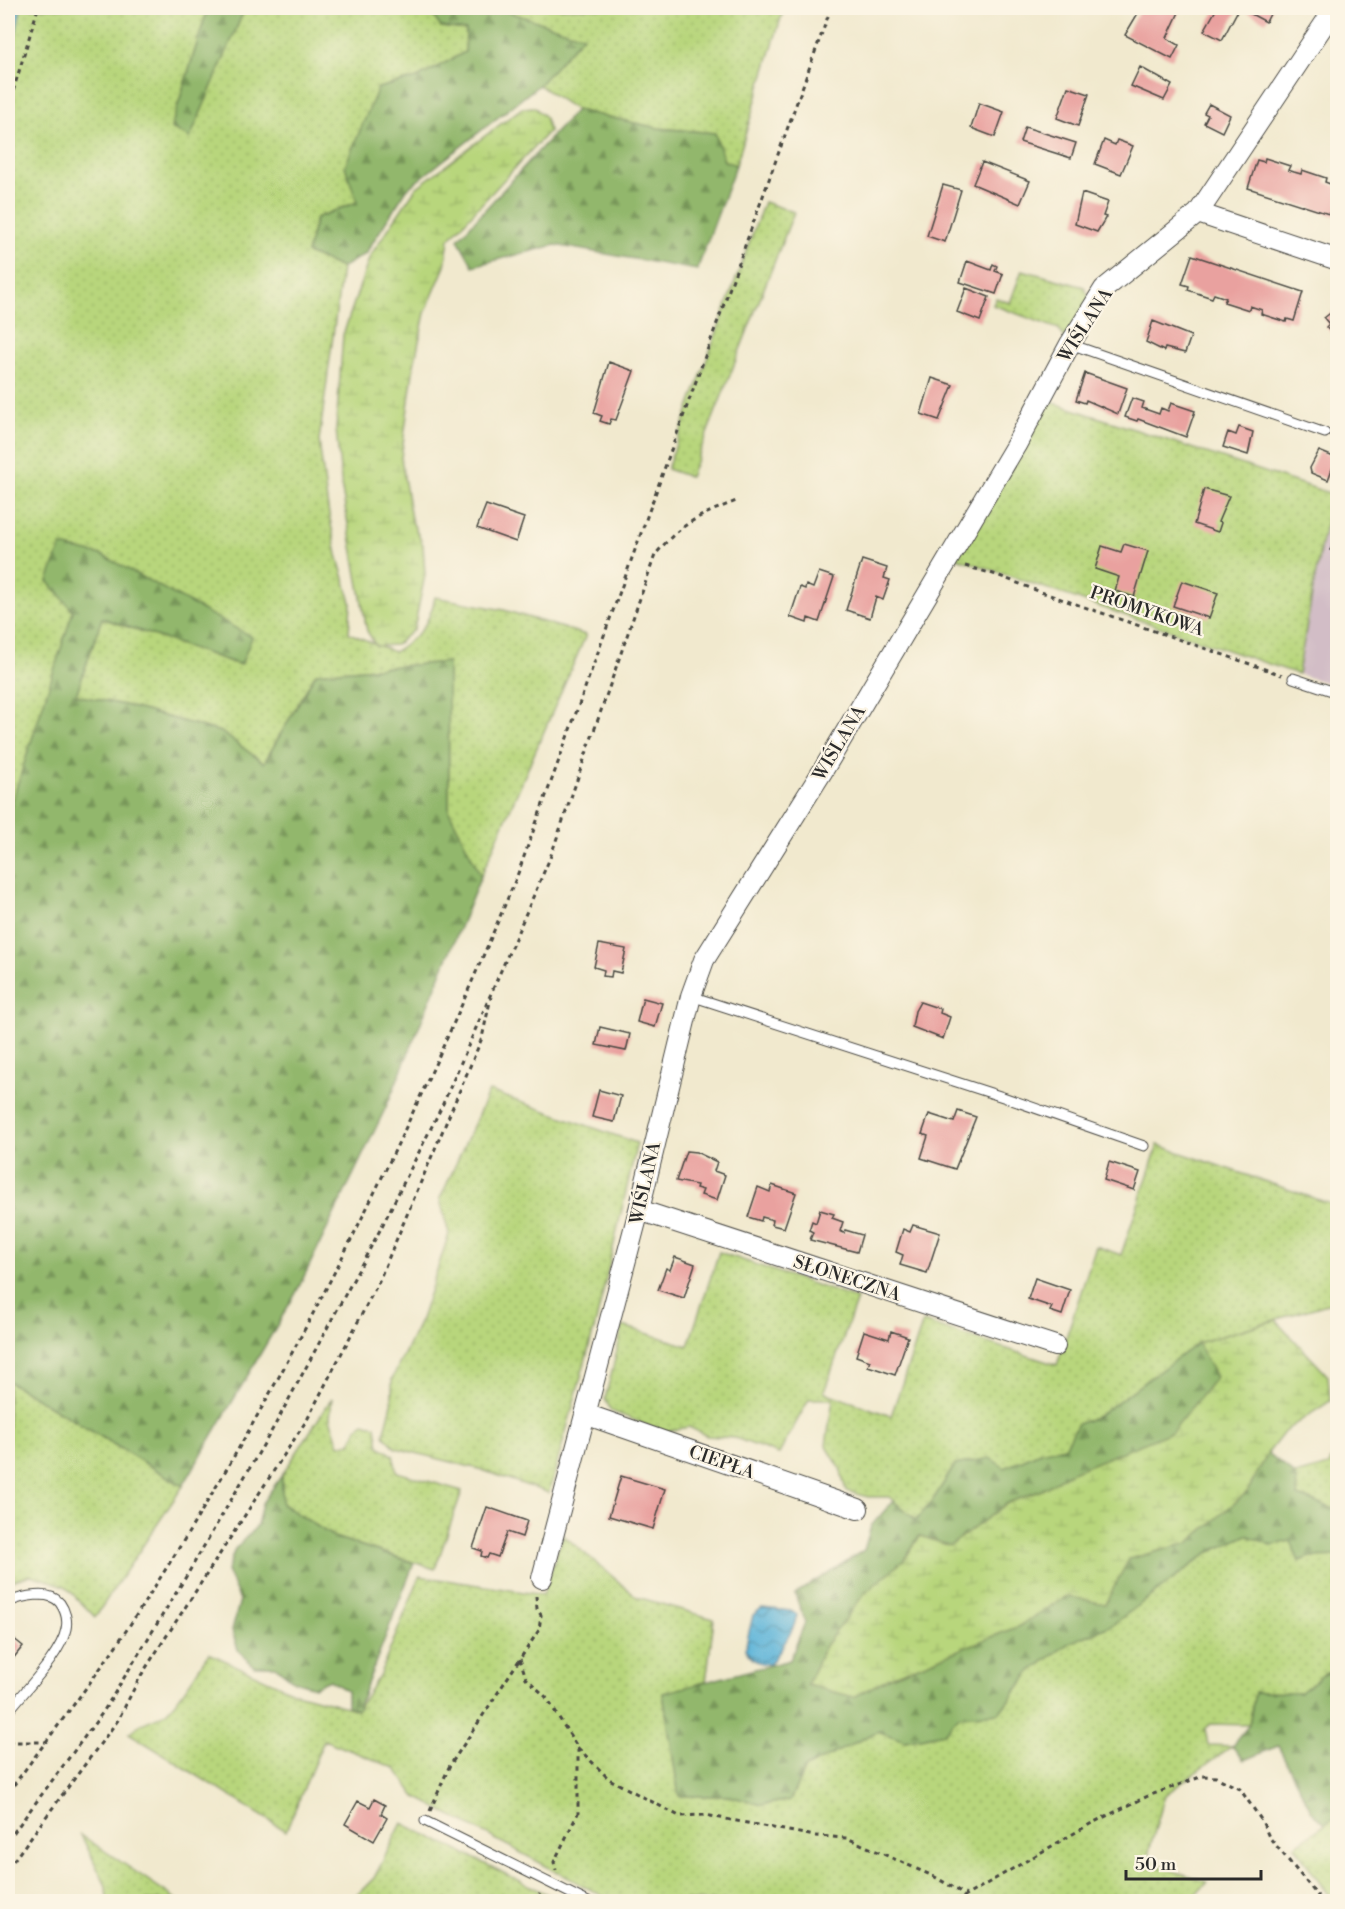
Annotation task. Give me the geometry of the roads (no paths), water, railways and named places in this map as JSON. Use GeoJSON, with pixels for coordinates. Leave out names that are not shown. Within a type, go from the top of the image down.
{"type":"FeatureCollection","features":[{"type":"Feature","properties":{"kind":"street","name":"WIŚLANA"},"geometry":{"type":"LineString","coordinates":[[542,1578],[639,1210],[691,996],[704,960],[822,772],[1016,445],[1070,344],[1104,289],[1198,213],[1335,8]]}},
{"type":"Feature","properties":{"kind":"street"},"geometry":{"type":"LineString","coordinates":[[1198,213],[1338,260]]}},
{"type":"Feature","properties":{"kind":"street","name":"SŁONECZNA"},"geometry":{"type":"LineString","coordinates":[[639,1210],[1055,1346]]}},
{"type":"Feature","properties":{"kind":"street","name":"CIEPŁA"},"geometry":{"type":"LineString","coordinates":[[585,1414],[858,1509]]}},
{"type":"Feature","properties":{"kind":"lane"},"geometry":{"type":"LineString","coordinates":[[1070,344],[1325,433]]}},
{"type":"Feature","properties":{"kind":"lane"},"geometry":{"type":"LineString","coordinates":[[1293,678],[1338,693]]}},
{"type":"Feature","properties":{"kind":"lane"},"geometry":{"type":"LineString","coordinates":[[691,996],[1003,1097],[1144,1146]]}},
{"type":"Feature","properties":{"kind":"lane"},"geometry":{"type":"LineString","coordinates":[[8,1602],[22,1597],[45,1596],[58,1600],[66,1612],[67,1629],[57,1649],[8,1712]]}},
{"type":"Feature","properties":{"kind":"lane"},"geometry":{"type":"LineString","coordinates":[[425,1821],[588,1902]]}},
{"type":"Feature","properties":{"kind":"water"},"geometry":{"type":"Polygon","coordinates":[[[8,8],[21,8],[8,72],[8,8]]]}},
{"type":"Feature","properties":{"kind":"water"},"geometry":{"type":"Polygon","coordinates":[[[762,1608],[791,1611],[797,1615],[790,1633],[770,1664],[755,1661],[745,1649],[753,1615],[762,1608]]]}}]}
